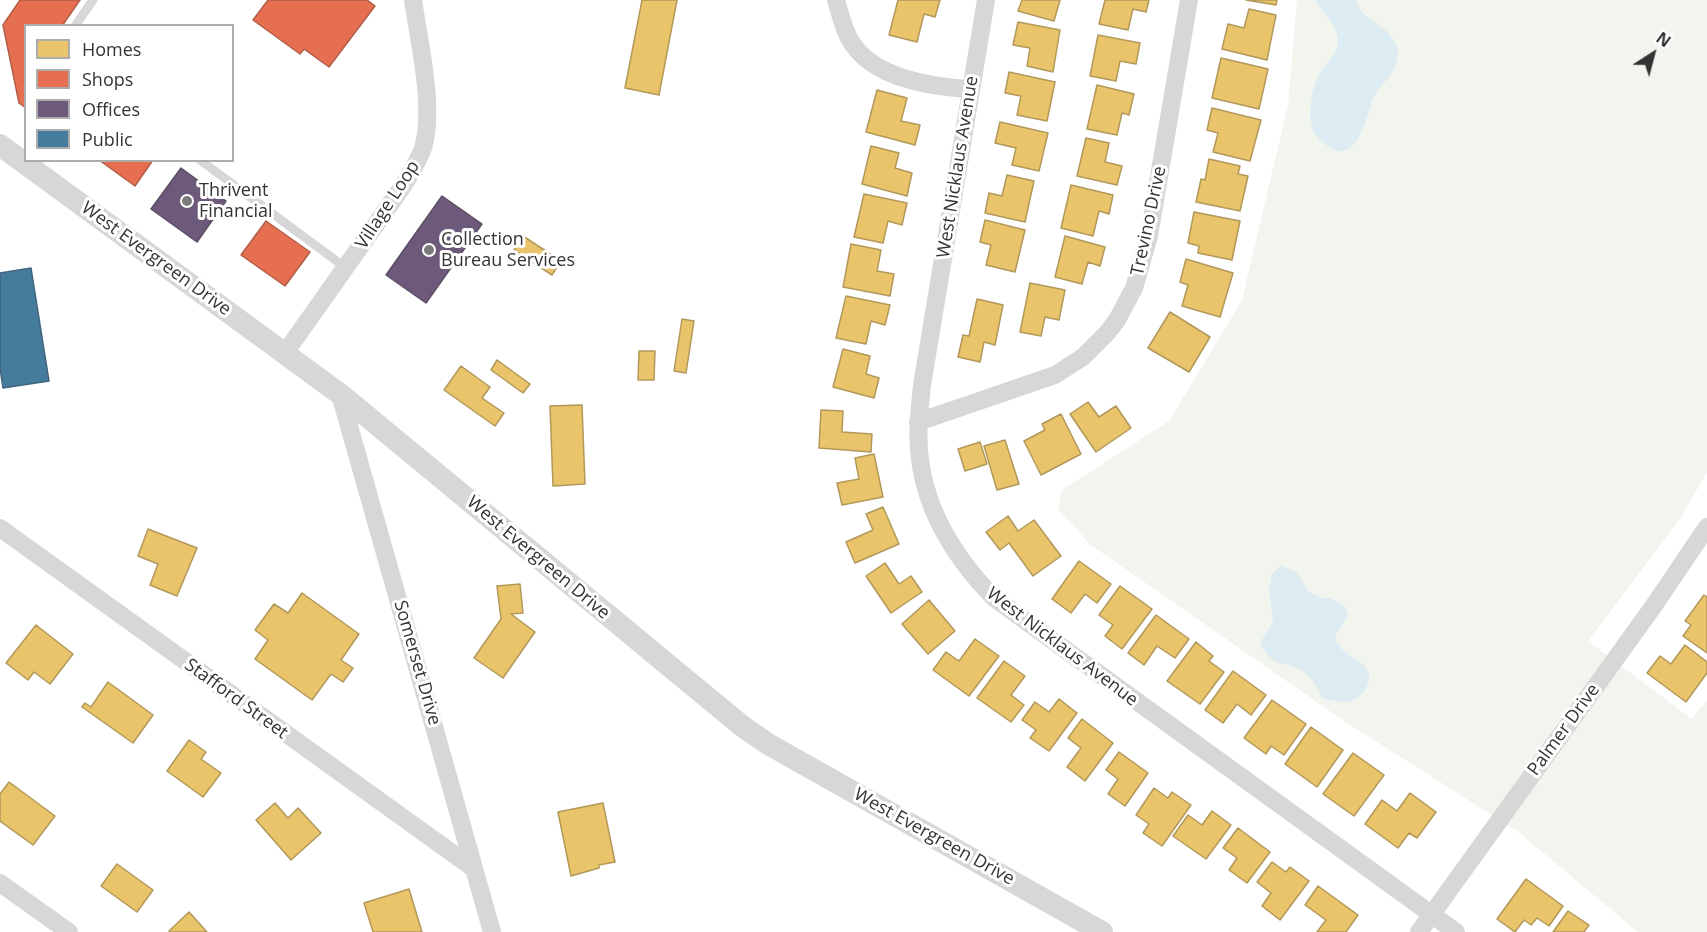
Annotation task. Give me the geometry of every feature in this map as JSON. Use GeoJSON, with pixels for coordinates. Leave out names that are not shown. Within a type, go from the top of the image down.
{"type":"FeatureCollection","features":[{"type":"Feature","properties":{"kind":"street","name":"Village Loop"},"geometry":{"type":"LineString","coordinates":[[285,353],[419,160],[423,146],[427,103],[413,0]]}},
{"type":"Feature","properties":{"kind":"street"},"geometry":{"type":"LineString","coordinates":[[836,0],[850,39],[857,50],[876,65],[936,87],[971,89]]}},
{"type":"Feature","properties":{"kind":"street","name":"West Nicklaus Avenue"},"geometry":{"type":"LineString","coordinates":[[986,0],[922,385],[918,422],[925,484],[950,546],[970,573],[994,598],[1456,932]]}},
{"type":"Feature","properties":{"kind":"street","name":"Trevino Drive"},"geometry":{"type":"LineString","coordinates":[[918,422],[1055,375],[1089,352],[1117,320],[1134,288],[1149,236],[1189,0]]}},
{"type":"Feature","properties":{"kind":"street","name":"West Evergreen Drive"},"geometry":{"type":"LineString","coordinates":[[0,145],[340,394],[742,726],[768,744],[1102,932]]}},
{"type":"Feature","properties":{"kind":"street","name":"Somerset Drive"},"geometry":{"type":"LineString","coordinates":[[340,394],[492,932]]}},
{"type":"Feature","properties":{"kind":"street","name":"Palmer Drive"},"geometry":{"type":"LineString","coordinates":[[1419,932],[1656,604],[1707,527]]}},
{"type":"Feature","properties":{"kind":"street","name":"Stafford Street"},"geometry":{"type":"LineString","coordinates":[[0,528],[473,868]]}},
{"type":"Feature","properties":{"kind":"street"},"geometry":{"type":"LineString","coordinates":[[0,883],[69,932]]}},
{"type":"Feature","properties":{"kind":"lane"},"geometry":{"type":"LineString","coordinates":[[76,24],[93,0]]}},
{"type":"Feature","properties":{"kind":"lane"},"geometry":{"type":"LineString","coordinates":[[203,162],[346,268]]}},
{"type":"Feature","properties":{"kind":"shaded area"},"geometry":{"type":"Polygon","coordinates":[[[1297,0],[1707,0],[1707,472],[1680,519],[1588,641],[1692,719],[1707,700],[1707,932],[1638,932],[1517,831],[1347,723],[1091,545],[1058,509],[1062,490],[1169,421],[1242,300],[1288,105],[1297,0]]]}},
{"type":"Feature","properties":{"kind":"shaded area"},"geometry":{"type":"Polygon","coordinates":[[[1315,0],[1356,0],[1361,11],[1387,32],[1398,49],[1395,67],[1372,101],[1364,127],[1348,150],[1340,151],[1331,148],[1321,141],[1312,127],[1310,112],[1316,81],[1338,44],[1332,23],[1315,0]]]}},
{"type":"Feature","properties":{"kind":"shaded area"},"geometry":{"type":"Polygon","coordinates":[[[1281,565],[1297,573],[1308,591],[1322,598],[1330,598],[1345,607],[1348,616],[1336,634],[1336,642],[1368,671],[1368,685],[1359,697],[1344,702],[1323,699],[1307,674],[1296,667],[1275,661],[1260,643],[1273,622],[1269,588],[1272,574],[1281,565]]]}},
{"type":"Feature","properties":{"kind":"building: Homes"},"geometry":{"type":"Polygon","coordinates":[[[642,0],[677,0],[659,95],[625,88],[642,0]]]}},
{"type":"Feature","properties":{"kind":"building: Homes"},"geometry":{"type":"Polygon","coordinates":[[[898,0],[940,0],[935,17],[924,14],[917,42],[889,35],[898,0]]]}},
{"type":"Feature","properties":{"kind":"building: Homes"},"geometry":{"type":"Polygon","coordinates":[[[1022,0],[1060,0],[1054,21],[1018,11],[1022,0]]]}},
{"type":"Feature","properties":{"kind":"building: Homes"},"geometry":{"type":"Polygon","coordinates":[[[1105,0],[1149,0],[1146,12],[1133,9],[1128,30],[1099,24],[1105,0]]]}},
{"type":"Feature","properties":{"kind":"building: Homes"},"geometry":{"type":"Polygon","coordinates":[[[1246,0],[1277,0],[1276,5],[1246,0]]]}},
{"type":"Feature","properties":{"kind":"building: Homes"},"geometry":{"type":"Polygon","coordinates":[[[1249,9],[1276,15],[1267,60],[1222,49],[1228,24],[1244,28],[1249,9]]]}},
{"type":"Feature","properties":{"kind":"building: Homes"},"geometry":{"type":"Polygon","coordinates":[[[1018,22],[1060,30],[1053,72],[1027,66],[1030,48],[1013,45],[1018,22]]]}},
{"type":"Feature","properties":{"kind":"building: Homes"},"geometry":{"type":"Polygon","coordinates":[[[1098,35],[1140,43],[1136,64],[1120,61],[1116,81],[1090,76],[1098,35]]]}},
{"type":"Feature","properties":{"kind":"building: Homes"},"geometry":{"type":"Polygon","coordinates":[[[1221,58],[1268,69],[1259,109],[1212,98],[1221,58]]]}},
{"type":"Feature","properties":{"kind":"building: Homes"},"geometry":{"type":"Polygon","coordinates":[[[1009,72],[1055,82],[1047,121],[1017,115],[1021,96],[1005,93],[1009,72]]]}},
{"type":"Feature","properties":{"kind":"building: Homes"},"geometry":{"type":"Polygon","coordinates":[[[1097,85],[1134,94],[1129,115],[1122,113],[1117,135],[1087,129],[1097,85]]]}},
{"type":"Feature","properties":{"kind":"building: Homes"},"geometry":{"type":"Polygon","coordinates":[[[877,90],[907,98],[901,121],[920,125],[915,145],[866,132],[877,90]]]}},
{"type":"Feature","properties":{"kind":"building: Homes"},"geometry":{"type":"Polygon","coordinates":[[[1212,108],[1261,120],[1250,161],[1213,152],[1218,133],[1207,130],[1212,108]]]}},
{"type":"Feature","properties":{"kind":"building: Homes"},"geometry":{"type":"Polygon","coordinates":[[[1000,122],[1048,133],[1039,171],[1012,165],[1016,148],[995,143],[1000,122]]]}},
{"type":"Feature","properties":{"kind":"building: Homes"},"geometry":{"type":"Polygon","coordinates":[[[1086,138],[1109,143],[1105,162],[1122,166],[1117,185],[1077,176],[1086,138]]]}},
{"type":"Feature","properties":{"kind":"building: Homes"},"geometry":{"type":"Polygon","coordinates":[[[871,146],[899,153],[895,168],[912,173],[907,196],[862,184],[871,146]]]}},
{"type":"Feature","properties":{"kind":"building: Homes"},"geometry":{"type":"Polygon","coordinates":[[[1209,159],[1240,166],[1238,174],[1248,176],[1240,211],[1196,202],[1201,179],[1205,180],[1209,159]]]}},
{"type":"Feature","properties":{"kind":"building: Homes"},"geometry":{"type":"Polygon","coordinates":[[[1007,175],[1034,181],[1025,222],[985,213],[989,193],[1002,196],[1007,175]]]}},
{"type":"Feature","properties":{"kind":"building: Homes"},"geometry":{"type":"Polygon","coordinates":[[[1071,185],[1113,195],[1109,214],[1099,211],[1093,236],[1061,228],[1071,185]]]}},
{"type":"Feature","properties":{"kind":"building: Homes"},"geometry":{"type":"Polygon","coordinates":[[[864,194],[907,203],[902,225],[888,221],[883,243],[854,237],[864,194]]]}},
{"type":"Feature","properties":{"kind":"building: Homes"},"geometry":{"type":"Polygon","coordinates":[[[1194,212],[1240,221],[1232,260],[1198,253],[1199,246],[1188,243],[1194,212]]]}},
{"type":"Feature","properties":{"kind":"building: Homes"},"geometry":{"type":"Polygon","coordinates":[[[985,220],[1025,230],[1015,272],[986,265],[991,245],[980,242],[985,220]]]}},
{"type":"Feature","properties":{"kind":"building: Homes"},"geometry":{"type":"Polygon","coordinates":[[[523,236],[561,261],[552,275],[514,250],[523,236]]]}},
{"type":"Feature","properties":{"kind":"building: Homes"},"geometry":{"type":"Polygon","coordinates":[[[1065,236],[1105,247],[1100,266],[1088,262],[1082,284],[1055,277],[1065,236]]]}},
{"type":"Feature","properties":{"kind":"building: Homes"},"geometry":{"type":"Polygon","coordinates":[[[851,244],[881,250],[877,271],[894,274],[890,296],[843,287],[851,244]]]}},
{"type":"Feature","properties":{"kind":"building: Homes"},"geometry":{"type":"Polygon","coordinates":[[[1186,259],[1233,273],[1220,317],[1182,306],[1188,285],[1180,282],[1186,259]]]}},
{"type":"Feature","properties":{"kind":"building: Homes"},"geometry":{"type":"Polygon","coordinates":[[[1030,283],[1065,290],[1059,320],[1045,317],[1041,336],[1020,332],[1030,283]]]}},
{"type":"Feature","properties":{"kind":"building: Homes"},"geometry":{"type":"Polygon","coordinates":[[[846,296],[890,305],[885,325],[871,321],[866,344],[836,338],[846,296]]]}},
{"type":"Feature","properties":{"kind":"building: Homes"},"geometry":{"type":"Polygon","coordinates":[[[977,299],[1003,305],[995,345],[984,342],[980,362],[958,357],[963,335],[969,336],[977,299]]]}},
{"type":"Feature","properties":{"kind":"building: Homes"},"geometry":{"type":"Polygon","coordinates":[[[1170,312],[1210,337],[1189,372],[1148,348],[1170,312]]]}},
{"type":"Feature","properties":{"kind":"building: Homes"},"geometry":{"type":"Polygon","coordinates":[[[682,319],[694,321],[686,373],[674,371],[682,319]]]}},
{"type":"Feature","properties":{"kind":"building: Homes"},"geometry":{"type":"Polygon","coordinates":[[[843,349],[870,356],[866,374],[879,378],[874,398],[833,387],[843,349]]]}},
{"type":"Feature","properties":{"kind":"building: Homes"},"geometry":{"type":"Polygon","coordinates":[[[639,351],[655,351],[654,380],[638,380],[639,351]]]}},
{"type":"Feature","properties":{"kind":"building: Homes"},"geometry":{"type":"Polygon","coordinates":[[[497,360],[530,384],[523,393],[491,370],[497,360]]]}},
{"type":"Feature","properties":{"kind":"building: Homes"},"geometry":{"type":"Polygon","coordinates":[[[461,366],[490,387],[482,398],[504,413],[495,426],[444,390],[461,366]]]}},
{"type":"Feature","properties":{"kind":"building: Homes"},"geometry":{"type":"Polygon","coordinates":[[[1088,402],[1099,417],[1116,406],[1131,428],[1096,452],[1070,414],[1088,402]]]}},
{"type":"Feature","properties":{"kind":"building: Homes"},"geometry":{"type":"Polygon","coordinates":[[[582,405],[585,484],[553,486],[550,406],[582,405]]]}},
{"type":"Feature","properties":{"kind":"building: Homes"},"geometry":{"type":"Polygon","coordinates":[[[821,410],[843,411],[842,432],[872,434],[871,452],[819,448],[821,410]]]}},
{"type":"Feature","properties":{"kind":"building: Homes"},"geometry":{"type":"Polygon","coordinates":[[[1061,414],[1081,454],[1041,475],[1024,441],[1045,430],[1042,424],[1061,414]]]}},
{"type":"Feature","properties":{"kind":"building: Homes"},"geometry":{"type":"Polygon","coordinates":[[[1005,440],[1019,484],[997,490],[984,446],[1005,440]]]}},
{"type":"Feature","properties":{"kind":"building: Homes"},"geometry":{"type":"Polygon","coordinates":[[[980,442],[987,464],[965,471],[958,449],[980,442]]]}},
{"type":"Feature","properties":{"kind":"building: Homes"},"geometry":{"type":"Polygon","coordinates":[[[874,454],[883,497],[842,505],[837,483],[859,479],[855,458],[874,454]]]}},
{"type":"Feature","properties":{"kind":"building: Homes"},"geometry":{"type":"Polygon","coordinates":[[[883,507],[899,544],[855,563],[846,542],[873,530],[866,514],[883,507]]]}},
{"type":"Feature","properties":{"kind":"building: Homes"},"geometry":{"type":"Polygon","coordinates":[[[1008,516],[1018,531],[1034,520],[1061,556],[1033,576],[1009,543],[1000,550],[986,532],[1008,516]]]}},
{"type":"Feature","properties":{"kind":"building: Homes"},"geometry":{"type":"Polygon","coordinates":[[[148,529],[197,548],[177,596],[150,585],[158,564],[138,556],[148,529]]]}},
{"type":"Feature","properties":{"kind":"building: Homes"},"geometry":{"type":"Polygon","coordinates":[[[1079,561],[1111,584],[1097,603],[1085,594],[1071,613],[1052,599],[1079,561]]]}},
{"type":"Feature","properties":{"kind":"building: Homes"},"geometry":{"type":"Polygon","coordinates":[[[885,563],[899,584],[911,576],[922,592],[891,613],[866,576],[885,563]]]}},
{"type":"Feature","properties":{"kind":"building: Homes"},"geometry":{"type":"Polygon","coordinates":[[[520,584],[523,613],[511,614],[535,632],[503,678],[474,658],[501,619],[497,586],[520,584]]]}},
{"type":"Feature","properties":{"kind":"building: Homes"},"geometry":{"type":"Polygon","coordinates":[[[1120,586],[1152,609],[1122,649],[1105,636],[1113,625],[1099,615],[1120,586]]]}},
{"type":"Feature","properties":{"kind":"building: Homes"},"geometry":{"type":"Polygon","coordinates":[[[302,593],[359,634],[341,660],[353,668],[343,682],[331,674],[312,700],[255,659],[268,640],[255,630],[274,604],[288,613],[302,593]]]}},
{"type":"Feature","properties":{"kind":"building: Homes"},"geometry":{"type":"Polygon","coordinates":[[[1704,595],[1707,597],[1707,653],[1683,636],[1691,625],[1685,621],[1704,595]]]}},
{"type":"Feature","properties":{"kind":"building: Homes"},"geometry":{"type":"Polygon","coordinates":[[[929,600],[955,631],[928,654],[902,624],[929,600]]]}},
{"type":"Feature","properties":{"kind":"building: Homes"},"geometry":{"type":"Polygon","coordinates":[[[1156,615],[1189,639],[1175,658],[1157,646],[1144,665],[1128,653],[1156,615]]]}},
{"type":"Feature","properties":{"kind":"building: Homes"},"geometry":{"type":"Polygon","coordinates":[[[36,625],[73,654],[50,684],[34,672],[28,680],[6,663],[36,625]]]}},
{"type":"Feature","properties":{"kind":"building: Homes"},"geometry":{"type":"Polygon","coordinates":[[[975,639],[999,656],[969,696],[933,670],[946,652],[959,661],[975,639]]]}},
{"type":"Feature","properties":{"kind":"building: Homes"},"geometry":{"type":"Polygon","coordinates":[[[1196,642],[1213,656],[1209,661],[1224,672],[1200,704],[1167,681],[1196,642]]]}},
{"type":"Feature","properties":{"kind":"building: Homes"},"geometry":{"type":"Polygon","coordinates":[[[1685,645],[1707,662],[1707,673],[1686,702],[1647,673],[1660,656],[1671,664],[1685,645]]]}},
{"type":"Feature","properties":{"kind":"building: Homes"},"geometry":{"type":"Polygon","coordinates":[[[1004,661],[1025,676],[1011,695],[1024,705],[1011,722],[977,698],[1004,661]]]}},
{"type":"Feature","properties":{"kind":"building: Homes"},"geometry":{"type":"Polygon","coordinates":[[[1233,671],[1266,695],[1251,715],[1237,704],[1223,723],[1205,710],[1233,671]]]}},
{"type":"Feature","properties":{"kind":"building: Homes"},"geometry":{"type":"Polygon","coordinates":[[[108,682],[153,715],[133,743],[82,707],[85,703],[91,707],[108,682]]]}},
{"type":"Feature","properties":{"kind":"building: Homes"},"geometry":{"type":"Polygon","coordinates":[[[1059,699],[1077,713],[1049,751],[1030,738],[1036,730],[1022,720],[1035,702],[1049,712],[1059,699]]]}},
{"type":"Feature","properties":{"kind":"building: Homes"},"geometry":{"type":"Polygon","coordinates":[[[1272,700],[1306,724],[1284,755],[1271,746],[1266,754],[1244,738],[1272,700]]]}},
{"type":"Feature","properties":{"kind":"building: Homes"},"geometry":{"type":"Polygon","coordinates":[[[1082,719],[1113,743],[1085,781],[1067,767],[1081,748],[1068,738],[1082,719]]]}},
{"type":"Feature","properties":{"kind":"building: Homes"},"geometry":{"type":"Polygon","coordinates":[[[1311,727],[1343,750],[1317,787],[1285,764],[1311,727]]]}},
{"type":"Feature","properties":{"kind":"building: Homes"},"geometry":{"type":"Polygon","coordinates":[[[189,740],[206,752],[201,759],[221,773],[203,797],[167,771],[189,740]]]}},
{"type":"Feature","properties":{"kind":"building: Homes"},"geometry":{"type":"Polygon","coordinates":[[[1119,752],[1148,773],[1125,806],[1108,794],[1118,779],[1106,770],[1119,752]]]}},
{"type":"Feature","properties":{"kind":"building: Homes"},"geometry":{"type":"Polygon","coordinates":[[[1353,753],[1384,775],[1354,816],[1323,794],[1353,753]]]}},
{"type":"Feature","properties":{"kind":"building: Homes"},"geometry":{"type":"Polygon","coordinates":[[[9,782],[55,816],[33,845],[0,821],[0,794],[9,782]]]}},
{"type":"Feature","properties":{"kind":"building: Homes"},"geometry":{"type":"Polygon","coordinates":[[[1154,788],[1168,798],[1172,792],[1191,805],[1162,846],[1143,833],[1149,824],[1136,815],[1154,788]]]}},
{"type":"Feature","properties":{"kind":"building: Homes"},"geometry":{"type":"Polygon","coordinates":[[[1410,793],[1436,812],[1417,838],[1409,833],[1398,848],[1365,824],[1382,800],[1397,811],[1410,793]]]}},
{"type":"Feature","properties":{"kind":"building: Homes"},"geometry":{"type":"Polygon","coordinates":[[[275,803],[288,818],[298,808],[321,833],[291,860],[256,820],[275,803]]]}},
{"type":"Feature","properties":{"kind":"building: Homes"},"geometry":{"type":"Polygon","coordinates":[[[603,803],[615,862],[599,865],[599,868],[571,876],[558,812],[603,803]]]}},
{"type":"Feature","properties":{"kind":"building: Homes"},"geometry":{"type":"Polygon","coordinates":[[[1212,811],[1231,825],[1206,859],[1173,836],[1188,815],[1202,825],[1212,811]]]}},
{"type":"Feature","properties":{"kind":"building: Homes"},"geometry":{"type":"Polygon","coordinates":[[[1238,828],[1270,852],[1247,883],[1229,870],[1237,858],[1223,848],[1238,828]]]}},
{"type":"Feature","properties":{"kind":"building: Homes"},"geometry":{"type":"Polygon","coordinates":[[[1272,862],[1286,872],[1290,867],[1309,881],[1280,920],[1262,906],[1271,893],[1257,882],[1272,862]]]}},
{"type":"Feature","properties":{"kind":"building: Homes"},"geometry":{"type":"Polygon","coordinates":[[[117,864],[153,890],[137,912],[101,886],[117,864]]]}},
{"type":"Feature","properties":{"kind":"building: Homes"},"geometry":{"type":"Polygon","coordinates":[[[1526,879],[1563,906],[1549,926],[1537,918],[1531,925],[1524,920],[1515,932],[1497,919],[1526,879]]]}},
{"type":"Feature","properties":{"kind":"building: Homes"},"geometry":{"type":"Polygon","coordinates":[[[1318,886],[1358,915],[1346,932],[1317,932],[1326,920],[1305,905],[1318,886]]]}},
{"type":"Feature","properties":{"kind":"building: Homes"},"geometry":{"type":"Polygon","coordinates":[[[409,889],[422,932],[373,932],[364,903],[409,889]]]}},
{"type":"Feature","properties":{"kind":"building: Homes"},"geometry":{"type":"Polygon","coordinates":[[[1568,911],[1589,925],[1584,932],[1553,932],[1568,911]]]}},
{"type":"Feature","properties":{"kind":"building: Homes"},"geometry":{"type":"Polygon","coordinates":[[[189,912],[207,932],[169,931],[189,912]]]}},
{"type":"Feature","properties":{"kind":"building: Shops"},"geometry":{"type":"Polygon","coordinates":[[[20,0],[80,0],[63,24],[24,24],[24,107],[19,103],[3,25],[20,0]]]}},
{"type":"Feature","properties":{"kind":"building: Shops"},"geometry":{"type":"Polygon","coordinates":[[[268,0],[367,0],[375,6],[329,67],[304,49],[300,54],[253,20],[268,0]]]}},
{"type":"Feature","properties":{"kind":"building: Shops"},"geometry":{"type":"Polygon","coordinates":[[[102,162],[152,162],[135,186],[102,162]]]}},
{"type":"Feature","properties":{"kind":"building: Shops"},"geometry":{"type":"Polygon","coordinates":[[[266,221],[310,252],[285,286],[241,255],[266,221]]]}},
{"type":"Feature","properties":{"kind":"building: Offices"},"geometry":{"type":"Polygon","coordinates":[[[181,168],[226,201],[197,242],[151,209],[181,168]]]}},
{"type":"Feature","properties":{"kind":"building: Offices"},"geometry":{"type":"Polygon","coordinates":[[[442,196],[482,224],[426,303],[386,275],[442,196]]]}},
{"type":"Feature","properties":{"kind":"building: Public"},"geometry":{"type":"Polygon","coordinates":[[[31,268],[49,381],[3,388],[0,368],[0,273],[31,268]]]}},
{"type":"Feature","properties":{"kind":"place","name":"Thrivent Financial"},"geometry":{"type":"Point","coordinates":[187,201]}},
{"type":"Feature","properties":{"kind":"place","name":"Collection Bureau Services"},"geometry":{"type":"Point","coordinates":[429,250]}}]}
